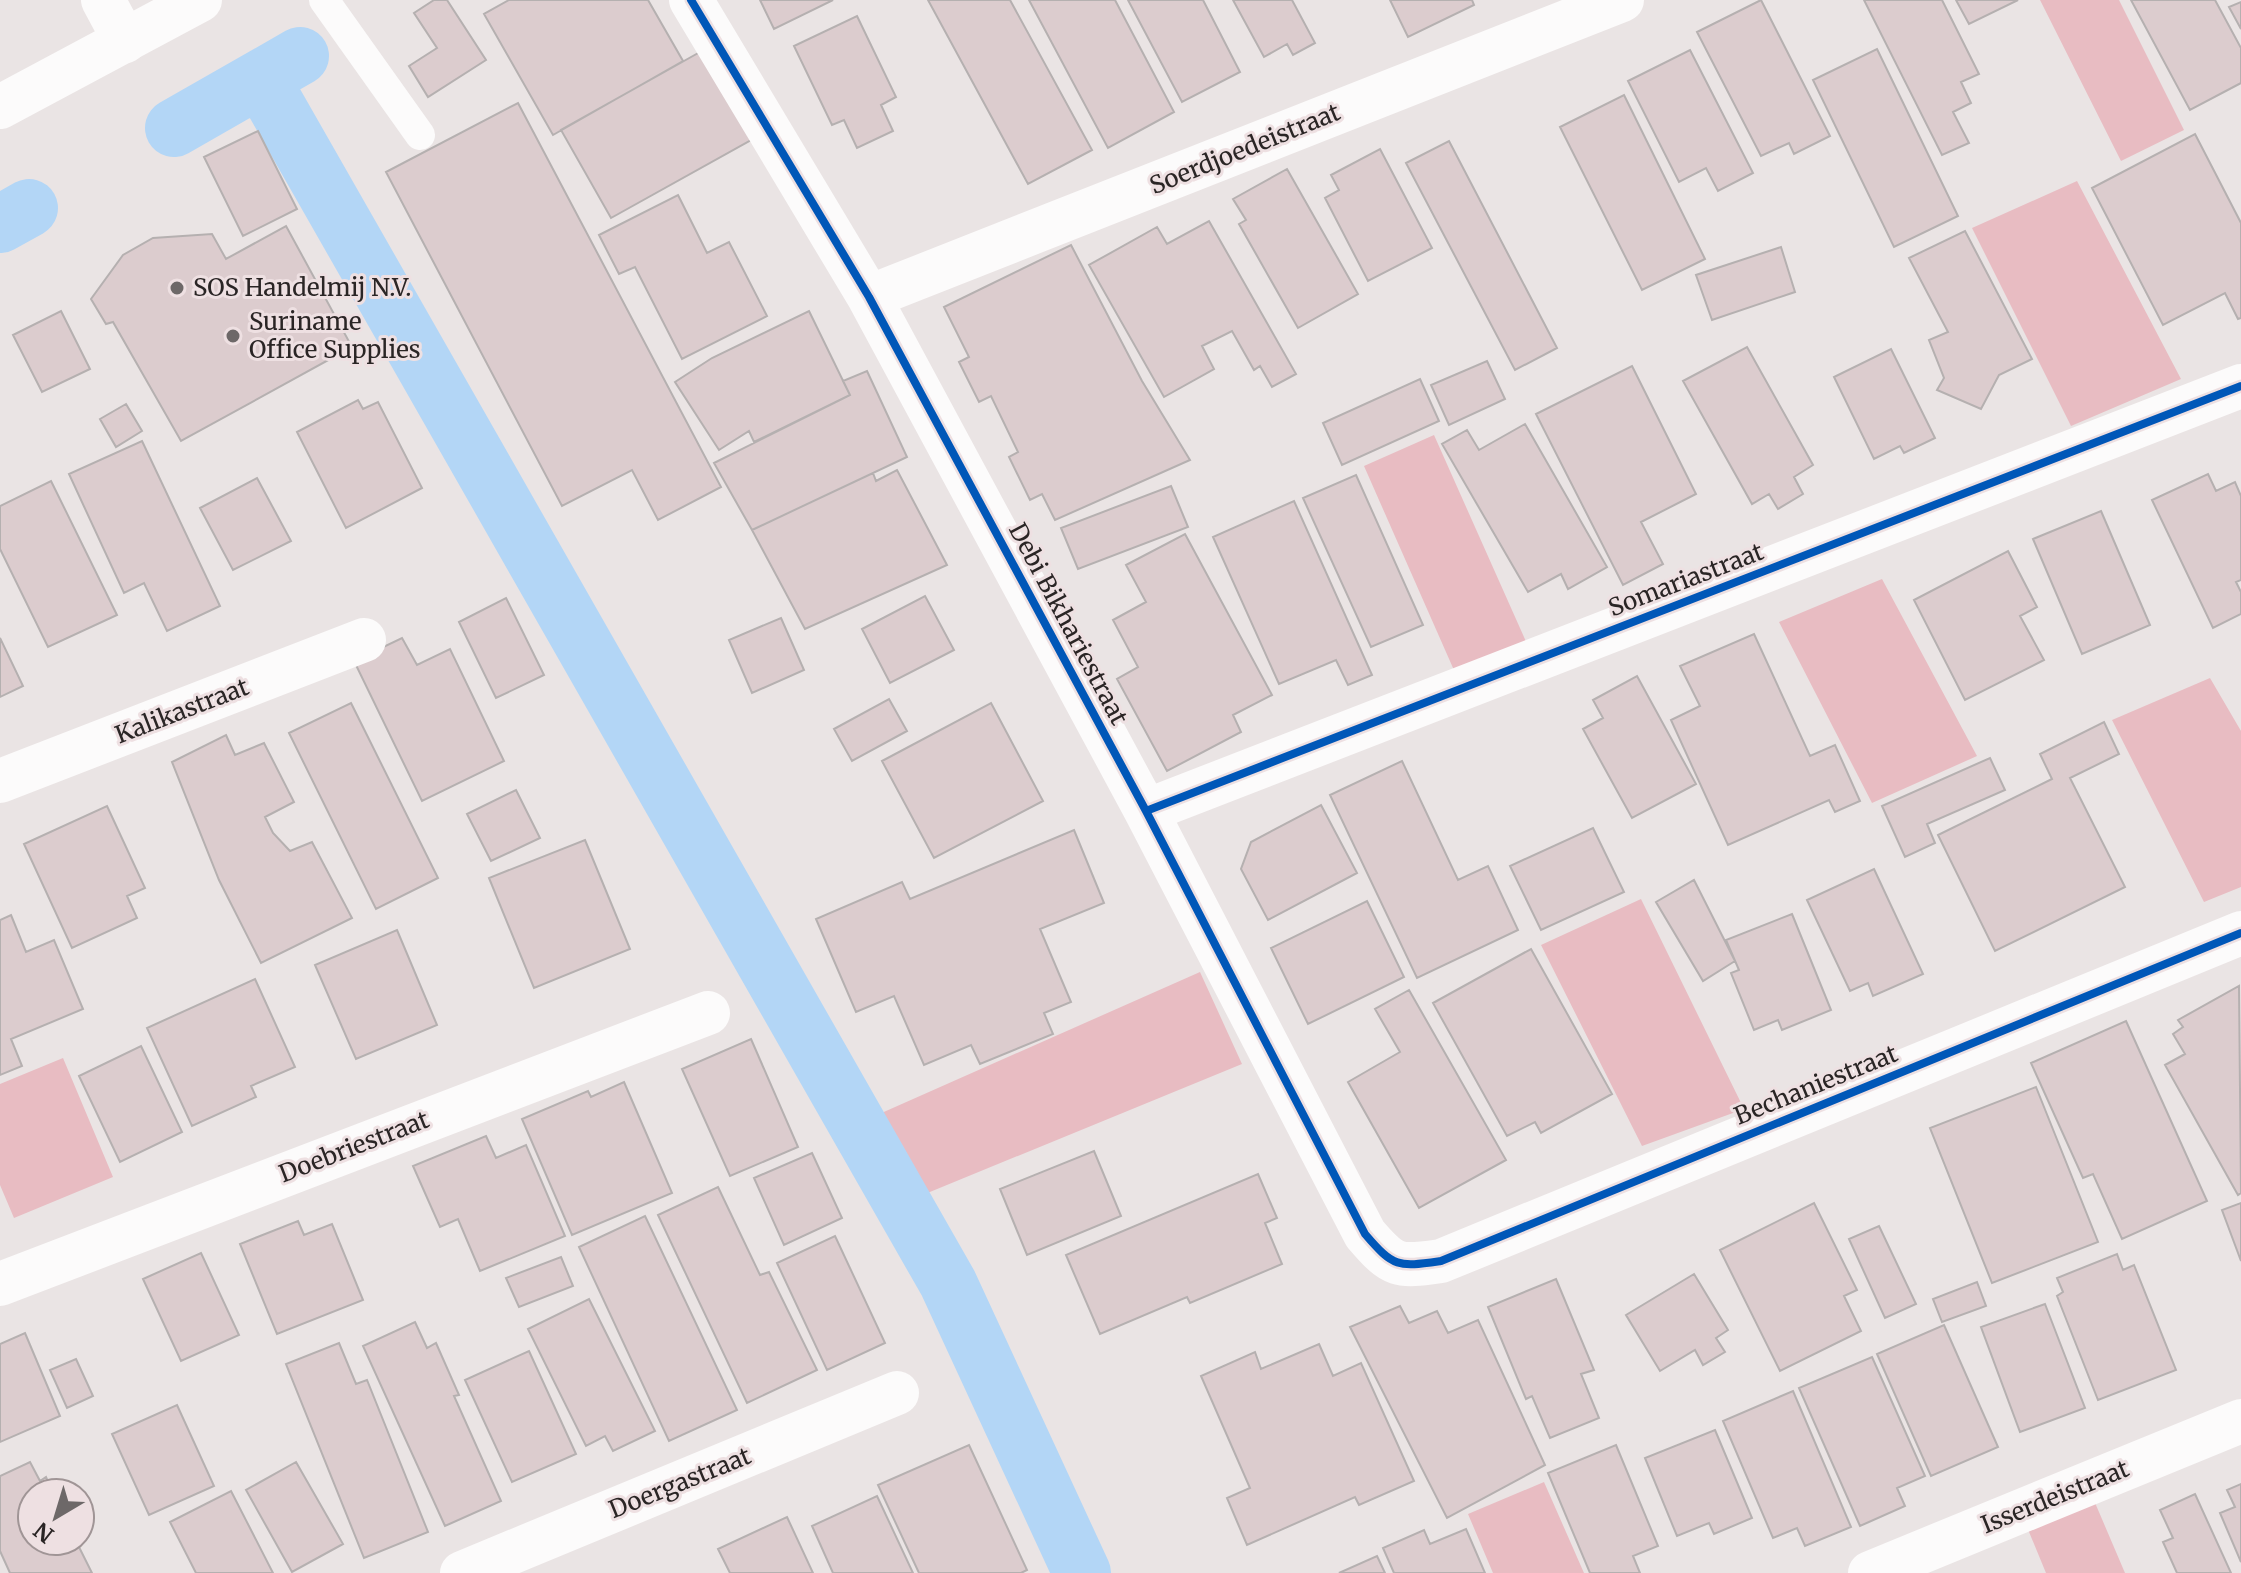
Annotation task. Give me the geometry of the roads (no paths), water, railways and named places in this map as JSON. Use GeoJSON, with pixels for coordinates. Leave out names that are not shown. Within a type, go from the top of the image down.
{"type":"FeatureCollection","features":[{"type":"Feature","properties":{"kind":"street"},"geometry":{"type":"LineString","coordinates":[[103,0],[125,41]]}},
{"type":"Feature","properties":{"kind":"street"},"geometry":{"type":"LineString","coordinates":[[0,107],[200,0]]}},
{"type":"Feature","properties":{"kind":"street","name":"Debi Bikhariestraat"},"geometry":{"type":"LineString","coordinates":[[691,0],[869,297],[1146,811],[1365,1234],[1383,1255],[1403,1266]]}},
{"type":"Feature","properties":{"kind":"street","name":"Soerdjoedeistraat"},"geometry":{"type":"LineString","coordinates":[[869,297],[1622,0]]}},
{"type":"Feature","properties":{"kind":"street","name":"Somariastraat"},"geometry":{"type":"LineString","coordinates":[[1146,811],[2241,386]]}},
{"type":"Feature","properties":{"kind":"street","name":"Kalikastraat"},"geometry":{"type":"LineString","coordinates":[[0,781],[364,640]]}},
{"type":"Feature","properties":{"kind":"street","name":"Bechaniestraat"},"geometry":{"type":"LineString","coordinates":[[1403,1266],[1441,1261],[2241,933]]}},
{"type":"Feature","properties":{"kind":"street","name":"Doebriestraat"},"geometry":{"type":"LineString","coordinates":[[0,1284],[708,1013]]}},
{"type":"Feature","properties":{"kind":"street","name":"Doergastraat"},"geometry":{"type":"LineString","coordinates":[[462,1573],[897,1393]]}},
{"type":"Feature","properties":{"kind":"street","name":"Isserdeistraat"},"geometry":{"type":"LineString","coordinates":[[1870,1573],[2241,1421]]}},
{"type":"Feature","properties":{"kind":"lane"},"geometry":{"type":"LineString","coordinates":[[324,0],[420,135]]}},
{"type":"Feature","properties":{"kind":"waterway"},"geometry":{"type":"LineString","coordinates":[[174,128],[300,56]]}},
{"type":"Feature","properties":{"kind":"waterway"},"geometry":{"type":"LineString","coordinates":[[261,79],[948,1283],[1082,1573]]}},
{"type":"Feature","properties":{"kind":"waterway"},"geometry":{"type":"LineString","coordinates":[[0,224],[29,208]]}},
{"type":"Feature","properties":{"kind":"place","name":"SOS Handelmij N.V."},"geometry":{"type":"Point","coordinates":[177,288]}},
{"type":"Feature","properties":{"kind":"place","name":"Suriname Office Supplies"},"geometry":{"type":"Point","coordinates":[233,336]}}]}
